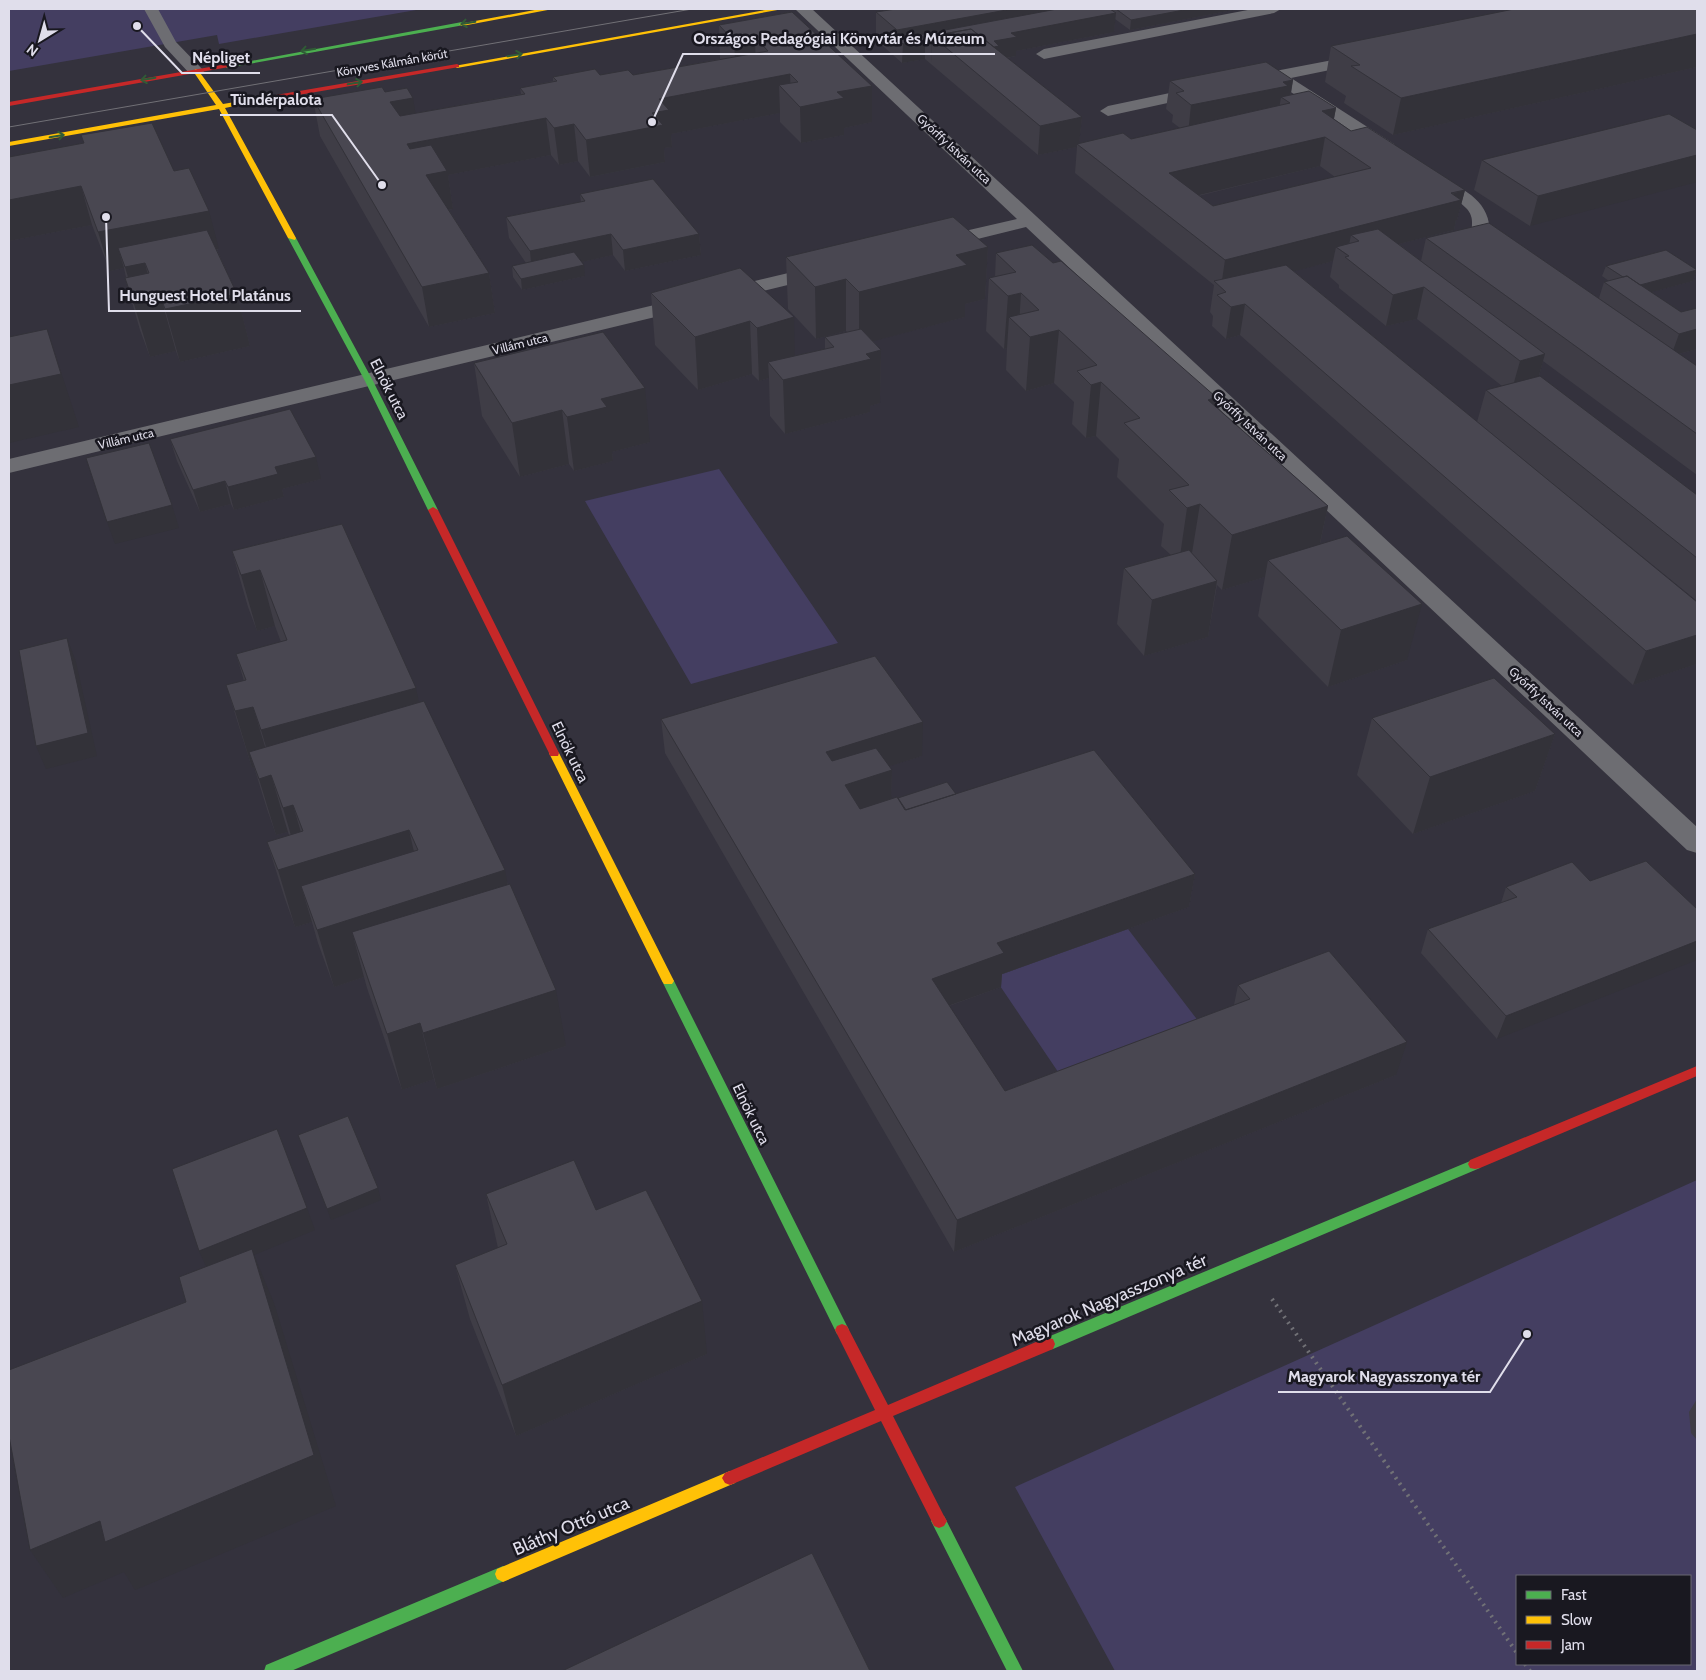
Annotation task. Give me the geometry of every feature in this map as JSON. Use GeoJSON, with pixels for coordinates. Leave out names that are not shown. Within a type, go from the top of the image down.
{"type":"FeatureCollection","features":[{"type":"Feature","properties":{"kind":"street","name":"Könyves Kálmán körút"},"geometry":{"type":"LineString","coordinates":[[9,104],[550,9]]}},
{"type":"Feature","properties":{"kind":"street","name":"Könyves Kálmán körút"},"geometry":{"type":"LineString","coordinates":[[9,144],[780,9]]}},
{"type":"Feature","properties":{"kind":"street","name":"Győrffy István utca"},"geometry":{"type":"LineString","coordinates":[[803,9],[1697,843]]}},
{"type":"Feature","properties":{"kind":"street","name":"Elnök utca"},"geometry":{"type":"LineString","coordinates":[[196,70],[221,107],[369,381],[884,1414]]}},
{"type":"Feature","properties":{"kind":"street"},"geometry":{"type":"LineString","coordinates":[[915,248],[1030,221]]}},
{"type":"Feature","properties":{"kind":"street","name":"Villám utca"},"geometry":{"type":"LineString","coordinates":[[9,466],[838,267]]}},
{"type":"Feature","properties":{"kind":"street","name":"Magyarok Nagyasszonya tér"},"geometry":{"type":"LineString","coordinates":[[884,1414],[1697,1071]]}},
{"type":"Feature","properties":{"kind":"street"},"geometry":{"type":"LineString","coordinates":[[884,1414],[1015,1671]]}},
{"type":"Feature","properties":{"kind":"street","name":"Bláthy Ottó utca"},"geometry":{"type":"LineString","coordinates":[[272,1671],[884,1414]]}},
{"type":"Feature","properties":{"kind":"lane"},"geometry":{"type":"LineString","coordinates":[[152,9],[170,44],[196,70]]}},
{"type":"Feature","properties":{"kind":"lane"},"geometry":{"type":"LineString","coordinates":[[1044,54],[1274,9]]}},
{"type":"Feature","properties":{"kind":"lane"},"geometry":{"type":"LineString","coordinates":[[1240,83],[1383,55]]}},
{"type":"Feature","properties":{"kind":"lane"},"geometry":{"type":"LineString","coordinates":[[1277,76],[1400,157]]}},
{"type":"Feature","properties":{"kind":"lane"},"geometry":{"type":"LineString","coordinates":[[1108,111],[1221,87]]}},
{"type":"Feature","properties":{"kind":"lane"},"geometry":{"type":"LineString","coordinates":[[1417,168],[1474,206],[1482,222],[1481,242],[1513,264]]}},
{"type":"Feature","properties":{"kind":"path"},"geometry":{"type":"LineString","coordinates":[[1246,1262],[1516,1652]]}},
{"type":"Feature","properties":{"kind":"shaded area"},"geometry":{"type":"Polygon","coordinates":[[[9,9],[422,9],[219,44],[217,35],[9,71],[9,9]]]}},
{"type":"Feature","properties":{"kind":"shaded area"},"geometry":{"type":"Polygon","coordinates":[[[719,469],[838,643],[691,684],[585,501],[719,469]]]}},
{"type":"Feature","properties":{"kind":"shaded area"},"geometry":{"type":"Polygon","coordinates":[[[1128,929],[1215,1043],[1075,1097],[994,977],[1128,929]]]}},
{"type":"Feature","properties":{"kind":"shaded area"},"geometry":{"type":"Polygon","coordinates":[[[1697,1180],[1697,1671],[1115,1671],[1015,1487],[1697,1180]]]}},
{"type":"Feature","properties":{"kind":"building"},"geometry":{"type":"Polygon","coordinates":[[[896,9],[1012,9],[897,30],[876,12],[896,9]]]}},
{"type":"Feature","properties":{"kind":"building"},"geometry":{"type":"Polygon","coordinates":[[[1057,9],[1110,9],[1116,13],[1011,33],[1017,37],[994,41],[999,46],[994,47],[971,29],[932,36],[932,45],[925,40],[903,44],[897,39],[1057,9]]]}},
{"type":"Feature","properties":{"kind":"building"},"geometry":{"type":"Polygon","coordinates":[[[1116,9],[1189,9],[1131,20],[1116,9]]]}},
{"type":"Feature","properties":{"kind":"building"},"geometry":{"type":"Polygon","coordinates":[[[1514,9],[1697,9],[1697,34],[1401,98],[1351,66],[1360,65],[1331,46],[1514,9]]]}},
{"type":"Feature","properties":{"kind":"building"},"geometry":{"type":"Polygon","coordinates":[[[792,12],[872,86],[837,92],[844,98],[800,107],[779,85],[798,82],[790,74],[659,99],[669,110],[652,113],[663,125],[586,140],[574,124],[554,128],[546,118],[407,144],[410,149],[431,145],[447,171],[426,175],[489,273],[422,287],[313,99],[382,87],[385,92],[407,88],[413,98],[390,102],[400,116],[525,94],[520,88],[557,81],[553,77],[595,69],[600,75],[628,70],[633,75],[768,51],[755,37],[734,41],[719,25],[792,12]]]}},
{"type":"Feature","properties":{"kind":"building"},"geometry":{"type":"Polygon","coordinates":[[[971,29],[1082,117],[1040,126],[932,36],[971,29]]]}},
{"type":"Feature","properties":{"kind":"building"},"geometry":{"type":"Polygon","coordinates":[[[1266,62],[1293,80],[1283,82],[1288,86],[1191,105],[1176,93],[1184,91],[1170,81],[1266,62]]]}},
{"type":"Feature","properties":{"kind":"building"},"geometry":{"type":"Polygon","coordinates":[[[1309,91],[1336,108],[1322,111],[1351,131],[1367,127],[1465,190],[1451,193],[1461,200],[1225,260],[1077,144],[1123,133],[1131,139],[1290,103],[1281,97],[1309,91]],[[1325,137],[1169,173],[1213,206],[1371,168],[1325,137]]]}},
{"type":"Feature","properties":{"kind":"building"},"geometry":{"type":"Polygon","coordinates":[[[1669,114],[1697,130],[1697,155],[1538,196],[1482,160],[1669,114]]]}},
{"type":"Feature","properties":{"kind":"building"},"geometry":{"type":"Polygon","coordinates":[[[152,123],[174,171],[189,168],[209,211],[98,232],[81,186],[9,200],[9,157],[84,143],[81,135],[152,123]]]}},
{"type":"Feature","properties":{"kind":"building"},"geometry":{"type":"Polygon","coordinates":[[[653,179],[699,234],[623,250],[611,234],[530,251],[506,217],[585,201],[580,194],[653,179]]]}},
{"type":"Feature","properties":{"kind":"building"},"geometry":{"type":"Polygon","coordinates":[[[953,217],[988,247],[956,255],[967,265],[859,292],[846,279],[815,287],[786,257],[953,217]]]}},
{"type":"Feature","properties":{"kind":"building"},"geometry":{"type":"Polygon","coordinates":[[[1489,223],[1697,366],[1697,434],[1426,238],[1489,223]]]}},
{"type":"Feature","properties":{"kind":"building"},"geometry":{"type":"Polygon","coordinates":[[[1378,229],[1545,354],[1520,361],[1424,287],[1393,295],[1345,257],[1349,256],[1336,247],[1359,241],[1351,235],[1378,229]]]}},
{"type":"Feature","properties":{"kind":"building"},"geometry":{"type":"Polygon","coordinates":[[[207,230],[237,294],[165,309],[161,298],[134,304],[125,278],[149,273],[145,263],[125,267],[118,248],[207,230]]]}},
{"type":"Feature","properties":{"kind":"building"},"geometry":{"type":"Polygon","coordinates":[[[1032,245],[1053,263],[1061,261],[1216,397],[1208,400],[1328,506],[1232,535],[1200,504],[1187,508],[1169,490],[1189,485],[1124,423],[1140,418],[1101,382],[1091,385],[1077,371],[1097,365],[1059,330],[1030,337],[1009,317],[1039,310],[1021,293],[1008,296],[989,278],[1016,272],[996,253],[1032,245]]]}},
{"type":"Feature","properties":{"kind":"building"},"geometry":{"type":"Polygon","coordinates":[[[1666,250],[1697,270],[1640,285],[1627,276],[1623,277],[1606,266],[1666,250]]]}},
{"type":"Feature","properties":{"kind":"building"},"geometry":{"type":"Polygon","coordinates":[[[574,252],[584,265],[521,279],[512,266],[574,252]]]}},
{"type":"Feature","properties":{"kind":"building"},"geometry":{"type":"Polygon","coordinates":[[[1286,265],[1697,602],[1697,635],[1646,651],[1245,304],[1231,307],[1217,295],[1226,292],[1214,281],[1286,265]]]}},
{"type":"Feature","properties":{"kind":"building"},"geometry":{"type":"Polygon","coordinates":[[[740,268],[794,317],[757,328],[750,321],[695,337],[651,293],[740,268]]]}},
{"type":"Feature","properties":{"kind":"building"},"geometry":{"type":"Polygon","coordinates":[[[1627,276],[1681,312],[1697,308],[1697,329],[1679,334],[1604,282],[1627,276]]]}},
{"type":"Feature","properties":{"kind":"building"},"geometry":{"type":"Polygon","coordinates":[[[47,329],[61,374],[9,385],[9,337],[47,329]]]}},
{"type":"Feature","properties":{"kind":"building"},"geometry":{"type":"Polygon","coordinates":[[[861,329],[881,350],[866,354],[871,359],[783,380],[768,362],[834,347],[825,337],[861,329]]]}},
{"type":"Feature","properties":{"kind":"building"},"geometry":{"type":"Polygon","coordinates":[[[603,332],[645,388],[601,399],[607,407],[567,417],[562,410],[512,423],[474,363],[603,332]]]}},
{"type":"Feature","properties":{"kind":"building"},"geometry":{"type":"Polygon","coordinates":[[[1540,376],[1697,495],[1697,558],[1486,390],[1540,376]]]}},
{"type":"Feature","properties":{"kind":"building"},"geometry":{"type":"Polygon","coordinates":[[[290,409],[316,457],[275,467],[278,474],[228,487],[225,481],[193,490],[170,439],[290,409]]]}},
{"type":"Feature","properties":{"kind":"building"},"geometry":{"type":"Polygon","coordinates":[[[149,443],[172,505],[107,522],[86,458],[149,443]]]}},
{"type":"Feature","properties":{"kind":"building"},"geometry":{"type":"Polygon","coordinates":[[[342,524],[416,688],[261,730],[253,707],[235,711],[226,685],[246,680],[236,654],[287,640],[260,570],[241,575],[232,551],[342,524]]]}},
{"type":"Feature","properties":{"kind":"building"},"geometry":{"type":"Polygon","coordinates":[[[1347,536],[1422,604],[1341,630],[1268,560],[1347,536]]]}},
{"type":"Feature","properties":{"kind":"building"},"geometry":{"type":"Polygon","coordinates":[[[1189,550],[1217,581],[1152,600],[1124,568],[1189,550]]]}},
{"type":"Feature","properties":{"kind":"building"},"geometry":{"type":"Polygon","coordinates":[[[67,638],[88,733],[36,746],[19,650],[67,638]]]}},
{"type":"Feature","properties":{"kind":"building"},"geometry":{"type":"Polygon","coordinates":[[[875,656],[923,722],[826,752],[832,761],[876,748],[892,770],[845,785],[860,809],[897,797],[905,810],[1094,750],[1195,874],[997,943],[1004,953],[932,979],[1005,1091],[1250,999],[1238,985],[1329,951],[1407,1042],[957,1220],[661,719],[875,656]]]}},
{"type":"Feature","properties":{"kind":"building"},"geometry":{"type":"Polygon","coordinates":[[[1494,678],[1555,734],[1430,777],[1372,718],[1494,678]]]}},
{"type":"Feature","properties":{"kind":"building"},"geometry":{"type":"Polygon","coordinates":[[[424,701],[505,870],[317,930],[301,886],[418,850],[409,830],[278,870],[267,842],[303,831],[293,805],[283,808],[271,775],[259,779],[249,752],[424,701]]]}},
{"type":"Feature","properties":{"kind":"building"},"geometry":{"type":"Polygon","coordinates":[[[947,782],[956,794],[906,810],[898,798],[947,782]]]}},
{"type":"Feature","properties":{"kind":"building"},"geometry":{"type":"Polygon","coordinates":[[[1646,861],[1697,909],[1697,941],[1506,1016],[1428,929],[1517,897],[1506,887],[1572,862],[1590,881],[1646,861]]]}},
{"type":"Feature","properties":{"kind":"building"},"geometry":{"type":"Polygon","coordinates":[[[510,884],[556,990],[423,1033],[420,1023],[387,1034],[352,932],[510,884]]]}},
{"type":"Feature","properties":{"kind":"building"},"geometry":{"type":"Polygon","coordinates":[[[348,1116],[378,1188],[327,1209],[298,1135],[348,1116]]]}},
{"type":"Feature","properties":{"kind":"building"},"geometry":{"type":"Polygon","coordinates":[[[277,1129],[307,1208],[199,1251],[172,1169],[277,1129]]]}},
{"type":"Feature","properties":{"kind":"building"},"geometry":{"type":"Polygon","coordinates":[[[574,1160],[596,1210],[646,1190],[702,1301],[502,1385],[455,1265],[507,1244],[486,1194],[574,1160]]]}},
{"type":"Feature","properties":{"kind":"building"},"geometry":{"type":"Polygon","coordinates":[[[252,1249],[314,1455],[105,1542],[100,1521],[30,1550],[9,1436],[9,1370],[186,1302],[179,1277],[252,1249]]]}},
{"type":"Feature","properties":{"kind":"building"},"geometry":{"type":"Polygon","coordinates":[[[812,1553],[870,1671],[562,1671],[812,1553]]]}},
{"type":"Feature","properties":{"kind":"tram line"},"geometry":{"type":"LineString","coordinates":[[9,127],[692,9]]}},
{"type":"Feature","properties":{"kind":"traffic: fast"},"geometry":{"type":"LineString","coordinates":[[227,66],[462,24]]}},
{"type":"Feature","properties":{"kind":"traffic: fast"},"geometry":{"type":"LineString","coordinates":[[292,238],[369,381],[433,510]]}},
{"type":"Feature","properties":{"kind":"traffic: fast"},"geometry":{"type":"LineString","coordinates":[[668,981],[842,1330]]}},
{"type":"Feature","properties":{"kind":"traffic: fast"},"geometry":{"type":"LineString","coordinates":[[1048,1344],[1475,1164]]}},
{"type":"Feature","properties":{"kind":"traffic: fast"},"geometry":{"type":"LineString","coordinates":[[939,1521],[1015,1671]]}},
{"type":"Feature","properties":{"kind":"traffic: fast"},"geometry":{"type":"LineString","coordinates":[[272,1671],[503,1574]]}},
{"type":"Feature","properties":{"kind":"traffic: slow"},"geometry":{"type":"LineString","coordinates":[[462,24],[550,9]]}},
{"type":"Feature","properties":{"kind":"traffic: slow"},"geometry":{"type":"LineString","coordinates":[[457,66],[780,9]]}},
{"type":"Feature","properties":{"kind":"traffic: slow"},"geometry":{"type":"LineString","coordinates":[[196,71],[221,107],[292,238]]}},
{"type":"Feature","properties":{"kind":"traffic: slow"},"geometry":{"type":"LineString","coordinates":[[9,144],[270,98]]}},
{"type":"Feature","properties":{"kind":"traffic: slow"},"geometry":{"type":"LineString","coordinates":[[554,753],[668,981]]}},
{"type":"Feature","properties":{"kind":"traffic: slow"},"geometry":{"type":"LineString","coordinates":[[503,1574],[730,1478]]}},
{"type":"Feature","properties":{"kind":"traffic: jam"},"geometry":{"type":"LineString","coordinates":[[9,104],[227,66]]}},
{"type":"Feature","properties":{"kind":"traffic: jam"},"geometry":{"type":"LineString","coordinates":[[270,98],[457,66]]}},
{"type":"Feature","properties":{"kind":"traffic: jam"},"geometry":{"type":"LineString","coordinates":[[433,510],[554,753]]}},
{"type":"Feature","properties":{"kind":"traffic: jam"},"geometry":{"type":"LineString","coordinates":[[1475,1164],[1697,1071]]}},
{"type":"Feature","properties":{"kind":"traffic: jam"},"geometry":{"type":"LineString","coordinates":[[842,1330],[939,1521]]}},
{"type":"Feature","properties":{"kind":"traffic: jam"},"geometry":{"type":"LineString","coordinates":[[730,1478],[1048,1344]]}},
{"type":"Feature","properties":{"kind":"place","name":"Népliget"},"geometry":{"type":"Point","coordinates":[137,26]}},
{"type":"Feature","properties":{"kind":"place","name":"Országos Pedagógiai Könyvtár és Múzeum"},"geometry":{"type":"Point","coordinates":[652,122]}},
{"type":"Feature","properties":{"kind":"place","name":"Tündérpalota"},"geometry":{"type":"Point","coordinates":[382,185]}},
{"type":"Feature","properties":{"kind":"place","name":"Hunguest Hotel Platánus"},"geometry":{"type":"Point","coordinates":[106,217]}},
{"type":"Feature","properties":{"kind":"place","name":"Magyarok Nagyasszonya tér"},"geometry":{"type":"Point","coordinates":[1527,1334]}}]}
